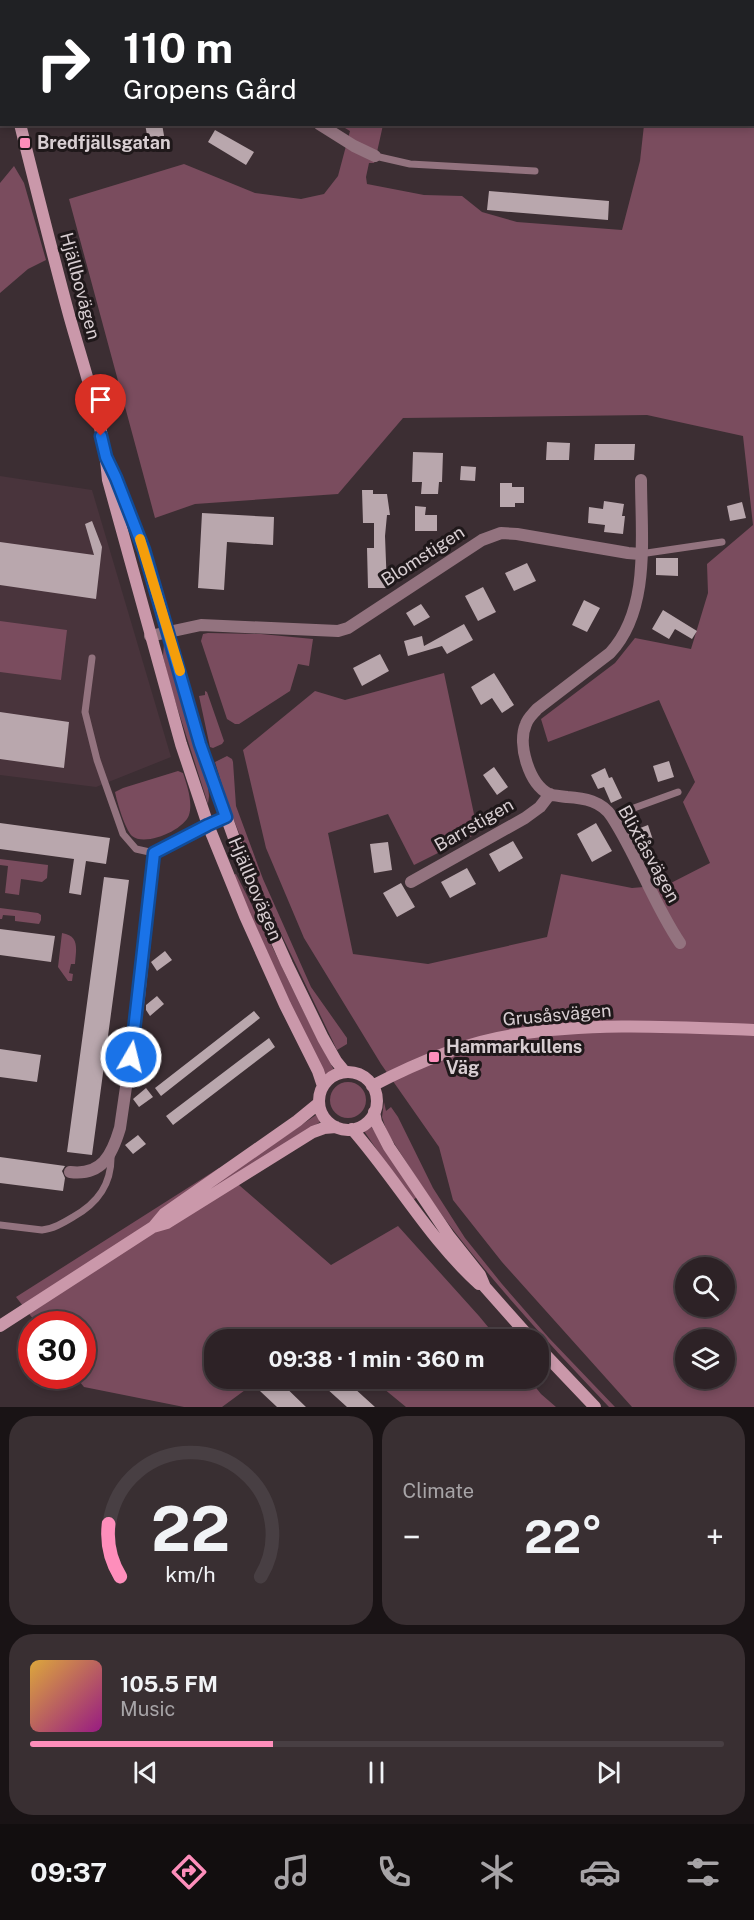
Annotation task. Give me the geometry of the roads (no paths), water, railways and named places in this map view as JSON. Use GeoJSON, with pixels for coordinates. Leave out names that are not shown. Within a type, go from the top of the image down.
{"type":"FeatureCollection","features":[{"type":"Feature","properties":{"kind":"street","name":"Hjällbovägen"},"geometry":{"type":"LineString","coordinates":[[20,126],[88,384],[106,457],[108,480],[181,744],[208,825],[285,1005],[318,1071],[323,1086]]}},
{"type":"Feature","properties":{"kind":"street"},"geometry":{"type":"LineString","coordinates":[[322,126],[375,156]]}},
{"type":"Feature","properties":{"kind":"street","name":"Hjällbovägen"},"geometry":{"type":"LineString","coordinates":[[106,457],[144,550],[200,744],[248,877],[286,964],[323,1038],[345,1072]]}},
{"type":"Feature","properties":{"kind":"street"},"geometry":{"type":"LineString","coordinates":[[550,794],[535,778],[527,764],[522,739],[525,724],[537,710],[610,653],[620,642],[633,615],[639,588],[641,480]]}},
{"type":"Feature","properties":{"kind":"street","name":"Blomstigen"},"geometry":{"type":"LineString","coordinates":[[150,636],[201,625],[338,631],[348,628],[482,540],[501,533],[640,554]]}},
{"type":"Feature","properties":{"kind":"street","name":"Blixtåsvägen"},"geometry":{"type":"LineString","coordinates":[[550,794],[595,802],[612,816],[680,943]]}},
{"type":"Feature","properties":{"kind":"street","name":"Barrstigen"},"geometry":{"type":"LineString","coordinates":[[411,882],[525,818],[540,807],[550,794]]}},
{"type":"Feature","properties":{"kind":"street"},"geometry":{"type":"LineString","coordinates":[[70,1172],[83,1173],[102,1166],[111,1152],[120,1128],[142,968],[154,853],[226,817]]}},
{"type":"Feature","properties":{"kind":"street","name":"Grusåsvägen"},"geometry":{"type":"LineString","coordinates":[[372,1086],[434,1057],[511,1035],[606,1026],[754,1030]]}},
{"type":"Feature","properties":{"kind":"street"},"geometry":{"type":"LineString","coordinates":[[336,1127],[323,1116],[319,1103],[320,1094],[323,1086],[331,1077],[352,1072],[362,1076],[372,1086],[376,1099],[374,1112],[376,1122],[389,1147],[449,1236],[480,1275],[485,1287]]}},
{"type":"Feature","properties":{"kind":"street"},"geometry":{"type":"LineString","coordinates":[[0,1326],[153,1227],[164,1214],[297,1121],[319,1103]]}},
{"type":"Feature","properties":{"kind":"street"},"geometry":{"type":"LineString","coordinates":[[153,1227],[167,1223],[313,1132],[336,1127],[352,1129],[364,1125],[374,1112]]}},
{"type":"Feature","properties":{"kind":"street"},"geometry":{"type":"LineString","coordinates":[[352,1129],[428,1228],[522,1329]]}},
{"type":"Feature","properties":{"kind":"street"},"geometry":{"type":"LineString","coordinates":[[549,1359],[595,1407]]}},
{"type":"Feature","properties":{"kind":"lane"},"geometry":{"type":"LineString","coordinates":[[375,156],[410,164],[535,171]]}},
{"type":"Feature","properties":{"kind":"lane","name":"Blomstigen"},"geometry":{"type":"LineString","coordinates":[[640,554],[722,542]]}},
{"type":"Feature","properties":{"kind":"lane"},"geometry":{"type":"LineString","coordinates":[[93,658],[85,712],[98,760],[123,834],[135,849],[154,853]]}},
{"type":"Feature","properties":{"kind":"lane"},"geometry":{"type":"LineString","coordinates":[[612,816],[678,792]]}},
{"type":"Feature","properties":{"kind":"lane"},"geometry":{"type":"LineString","coordinates":[[0,1225],[42,1230],[49,1229],[79,1214],[104,1191],[110,1171],[111,1152]]}},
{"type":"Feature","properties":{"kind":"place","name":"Bredfjällsgatan"},"geometry":{"type":"Point","coordinates":[25,143]}},
{"type":"Feature","properties":{"kind":"place","name":"Hammarkullens Väg"},"geometry":{"type":"Point","coordinates":[434,1057]}}]}
